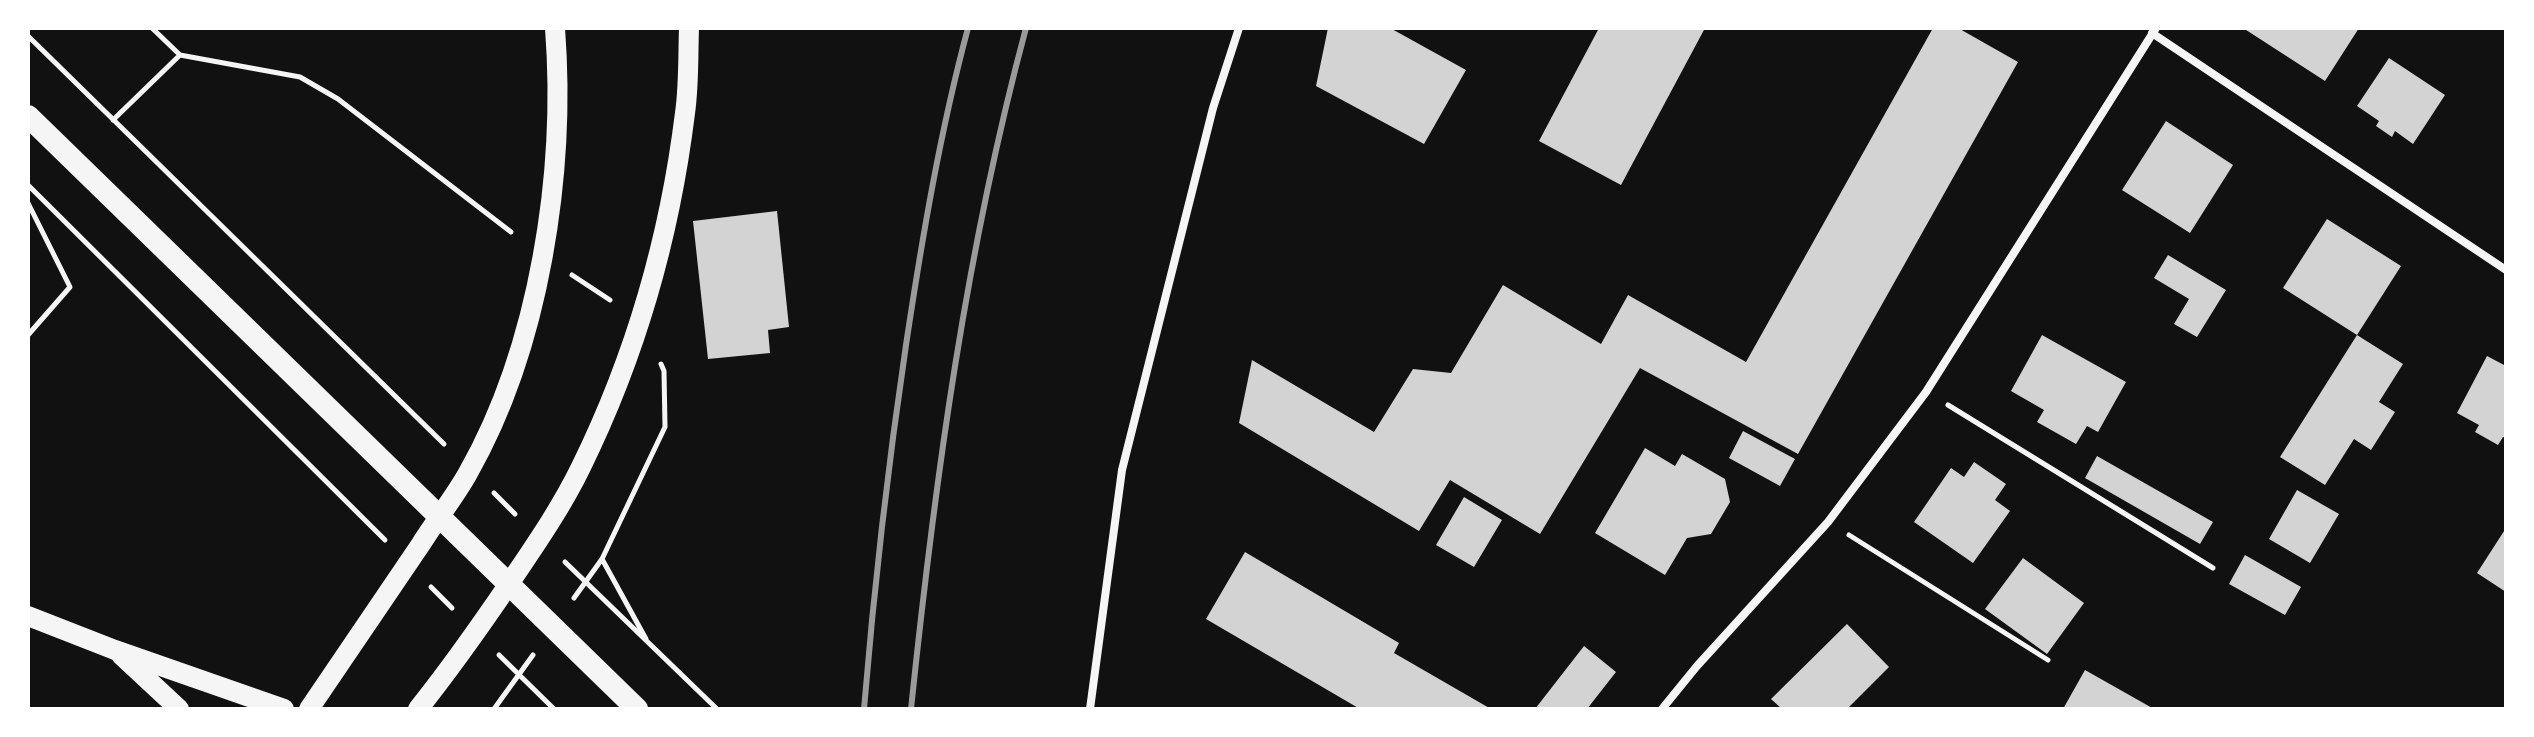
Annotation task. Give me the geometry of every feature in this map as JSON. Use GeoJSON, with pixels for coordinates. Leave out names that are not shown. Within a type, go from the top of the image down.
{"type":"FeatureCollection","features":[{"type":"Feature","properties":{"kind":"highway"},"geometry":{"type":"LineString","coordinates":[[28,116],[637,709]]}},
{"type":"Feature","properties":{"kind":"main road"},"geometry":{"type":"LineString","coordinates":[[309,709],[468,473],[516,361],[544,257],[555,168],[559,75],[555,28]]}},
{"type":"Feature","properties":{"kind":"main road"},"geometry":{"type":"LineString","coordinates":[[418,709],[460,657],[549,525],[581,467],[608,406],[642,320],[669,206],[686,112],[689,28]]}},
{"type":"Feature","properties":{"kind":"main road"},"geometry":{"type":"LineString","coordinates":[[28,616],[284,709]]}},
{"type":"Feature","properties":{"kind":"main road"},"geometry":{"type":"LineString","coordinates":[[115,650],[179,709]]}},
{"type":"Feature","properties":{"kind":"street"},"geometry":{"type":"LineString","coordinates":[[1090,709],[1122,470],[1213,108],[1239,28]]}},
{"type":"Feature","properties":{"kind":"street"},"geometry":{"type":"LineString","coordinates":[[1662,709],[1828,522],[1926,392],[2154,31],[2506,270]]}},
{"type":"Feature","properties":{"kind":"path"},"geometry":{"type":"LineString","coordinates":[[152,28],[180,55],[300,77],[338,99],[544,257]]}},
{"type":"Feature","properties":{"kind":"path"},"geometry":{"type":"LineString","coordinates":[[28,36],[444,444]]}},
{"type":"Feature","properties":{"kind":"path"},"geometry":{"type":"LineString","coordinates":[[113,120],[180,55]]}},
{"type":"Feature","properties":{"kind":"path"},"geometry":{"type":"LineString","coordinates":[[28,185],[385,540]]}},
{"type":"Feature","properties":{"kind":"path"},"geometry":{"type":"LineString","coordinates":[[28,203],[70,287],[28,335]]}},
{"type":"Feature","properties":{"kind":"path"},"geometry":{"type":"LineString","coordinates":[[1926,392],[2213,568]]}},
{"type":"Feature","properties":{"kind":"path"},"geometry":{"type":"LineString","coordinates":[[490,489],[524,523]]}},
{"type":"Feature","properties":{"kind":"path"},"geometry":{"type":"LineString","coordinates":[[1828,522],[2048,660]]}},
{"type":"Feature","properties":{"kind":"path"},"geometry":{"type":"LineString","coordinates":[[559,556],[717,709]]}},
{"type":"Feature","properties":{"kind":"path"},"geometry":{"type":"LineString","coordinates":[[602,559],[650,646]]}},
{"type":"Feature","properties":{"kind":"path"},"geometry":{"type":"LineString","coordinates":[[430,585],[452,608]]}},
{"type":"Feature","properties":{"kind":"path"},"geometry":{"type":"LineString","coordinates":[[497,653],[554,709]]}},
{"type":"Feature","properties":{"kind":"building"},"geometry":{"type":"Polygon","coordinates":[[[1328,28],[1390,28],[1466,70],[1424,144],[1316,86],[1328,28]]]}},
{"type":"Feature","properties":{"kind":"building"},"geometry":{"type":"Polygon","coordinates":[[[1599,28],[1705,28],[1621,185],[1539,141],[1599,28]]]}},
{"type":"Feature","properties":{"kind":"building"},"geometry":{"type":"Polygon","coordinates":[[[1933,28],[1958,28],[2018,62],[1798,454],[1640,368],[1540,534],[1450,480],[1419,531],[1239,423],[1252,360],[1374,432],[1413,369],[1451,373],[1503,285],[1601,344],[1628,295],[1746,362],[1933,28]]]}},
{"type":"Feature","properties":{"kind":"building"},"geometry":{"type":"Polygon","coordinates":[[[2243,28],[2359,28],[2325,81],[2243,28]]]}},
{"type":"Feature","properties":{"kind":"building"},"geometry":{"type":"Polygon","coordinates":[[[2389,58],[2445,95],[2413,144],[2395,131],[2392,137],[2376,126],[2379,121],[2357,106],[2389,58]]]}},
{"type":"Feature","properties":{"kind":"building"},"geometry":{"type":"Polygon","coordinates":[[[2166,121],[2233,165],[2190,233],[2122,190],[2166,121]]]}},
{"type":"Feature","properties":{"kind":"building"},"geometry":{"type":"Polygon","coordinates":[[[777,211],[789,327],[768,330],[770,353],[708,359],[693,221],[777,211]]]}},
{"type":"Feature","properties":{"kind":"building"},"geometry":{"type":"Polygon","coordinates":[[[2327,219],[2401,266],[2357,335],[2283,288],[2327,219]]]}},
{"type":"Feature","properties":{"kind":"building"},"geometry":{"type":"Polygon","coordinates":[[[2168,255],[2226,290],[2197,337],[2174,324],[2189,299],[2154,278],[2168,255]]]}},
{"type":"Feature","properties":{"kind":"building"},"geometry":{"type":"Polygon","coordinates":[[[2042,335],[2126,382],[2098,432],[2087,426],[2076,444],[2037,422],[2044,410],[2011,391],[2042,335]]]}},
{"type":"Feature","properties":{"kind":"building"},"geometry":{"type":"Polygon","coordinates":[[[2357,335],[2403,364],[2379,402],[2395,412],[2371,450],[2354,439],[2325,485],[2280,457],[2357,335]]]}},
{"type":"Feature","properties":{"kind":"building"},"geometry":{"type":"Polygon","coordinates":[[[2487,356],[2506,366],[2506,438],[2503,437],[2498,445],[2475,432],[2479,425],[2457,413],[2487,356]]]}},
{"type":"Feature","properties":{"kind":"building"},"geometry":{"type":"Polygon","coordinates":[[[1743,431],[1795,459],[1780,486],[1729,458],[1743,431]]]}},
{"type":"Feature","properties":{"kind":"building"},"geometry":{"type":"Polygon","coordinates":[[[1645,448],[1675,466],[1682,454],[1725,479],[1730,502],[1711,534],[1687,538],[1665,575],[1595,533],[1645,448]]]}},
{"type":"Feature","properties":{"kind":"building"},"geometry":{"type":"Polygon","coordinates":[[[2097,456],[2213,522],[2200,544],[2085,478],[2097,456]]]}},
{"type":"Feature","properties":{"kind":"building"},"geometry":{"type":"Polygon","coordinates":[[[1974,462],[2006,484],[1995,500],[2010,511],[1973,563],[1914,522],[1951,468],[1964,477],[1974,462]]]}},
{"type":"Feature","properties":{"kind":"building"},"geometry":{"type":"Polygon","coordinates":[[[2297,490],[2339,514],[2310,563],[2269,539],[2297,490]]]}},
{"type":"Feature","properties":{"kind":"building"},"geometry":{"type":"Polygon","coordinates":[[[1464,497],[1502,520],[1474,567],[1436,545],[1464,497]]]}},
{"type":"Feature","properties":{"kind":"building"},"geometry":{"type":"Polygon","coordinates":[[[2506,528],[2506,592],[2477,573],[2506,528]]]}},
{"type":"Feature","properties":{"kind":"building"},"geometry":{"type":"Polygon","coordinates":[[[1245,552],[1399,643],[1394,653],[1491,709],[1360,709],[1206,619],[1245,552]]]}},
{"type":"Feature","properties":{"kind":"building"},"geometry":{"type":"Polygon","coordinates":[[[2245,555],[2301,587],[2285,615],[2229,584],[2245,555]]]}},
{"type":"Feature","properties":{"kind":"building"},"geometry":{"type":"Polygon","coordinates":[[[2023,558],[2084,603],[2047,654],[1985,609],[2023,558]]]}},
{"type":"Feature","properties":{"kind":"building"},"geometry":{"type":"Polygon","coordinates":[[[1847,624],[1889,667],[1847,709],[1782,709],[1771,699],[1847,624]]]}},
{"type":"Feature","properties":{"kind":"building"},"geometry":{"type":"Polygon","coordinates":[[[1584,646],[1616,672],[1587,709],[1535,709],[1584,646]]]}},
{"type":"Feature","properties":{"kind":"building"},"geometry":{"type":"Polygon","coordinates":[[[2085,670],[2154,709],[2063,709],[2085,670]]]}},
{"type":"Feature","properties":{"kind":"railway"},"geometry":{"type":"LineString","coordinates":[[864,709],[893,436],[918,265],[932,186],[968,28]]}},
{"type":"Feature","properties":{"kind":"railway"},"geometry":{"type":"LineString","coordinates":[[911,709],[955,366],[986,196],[1026,28]]}}]}
